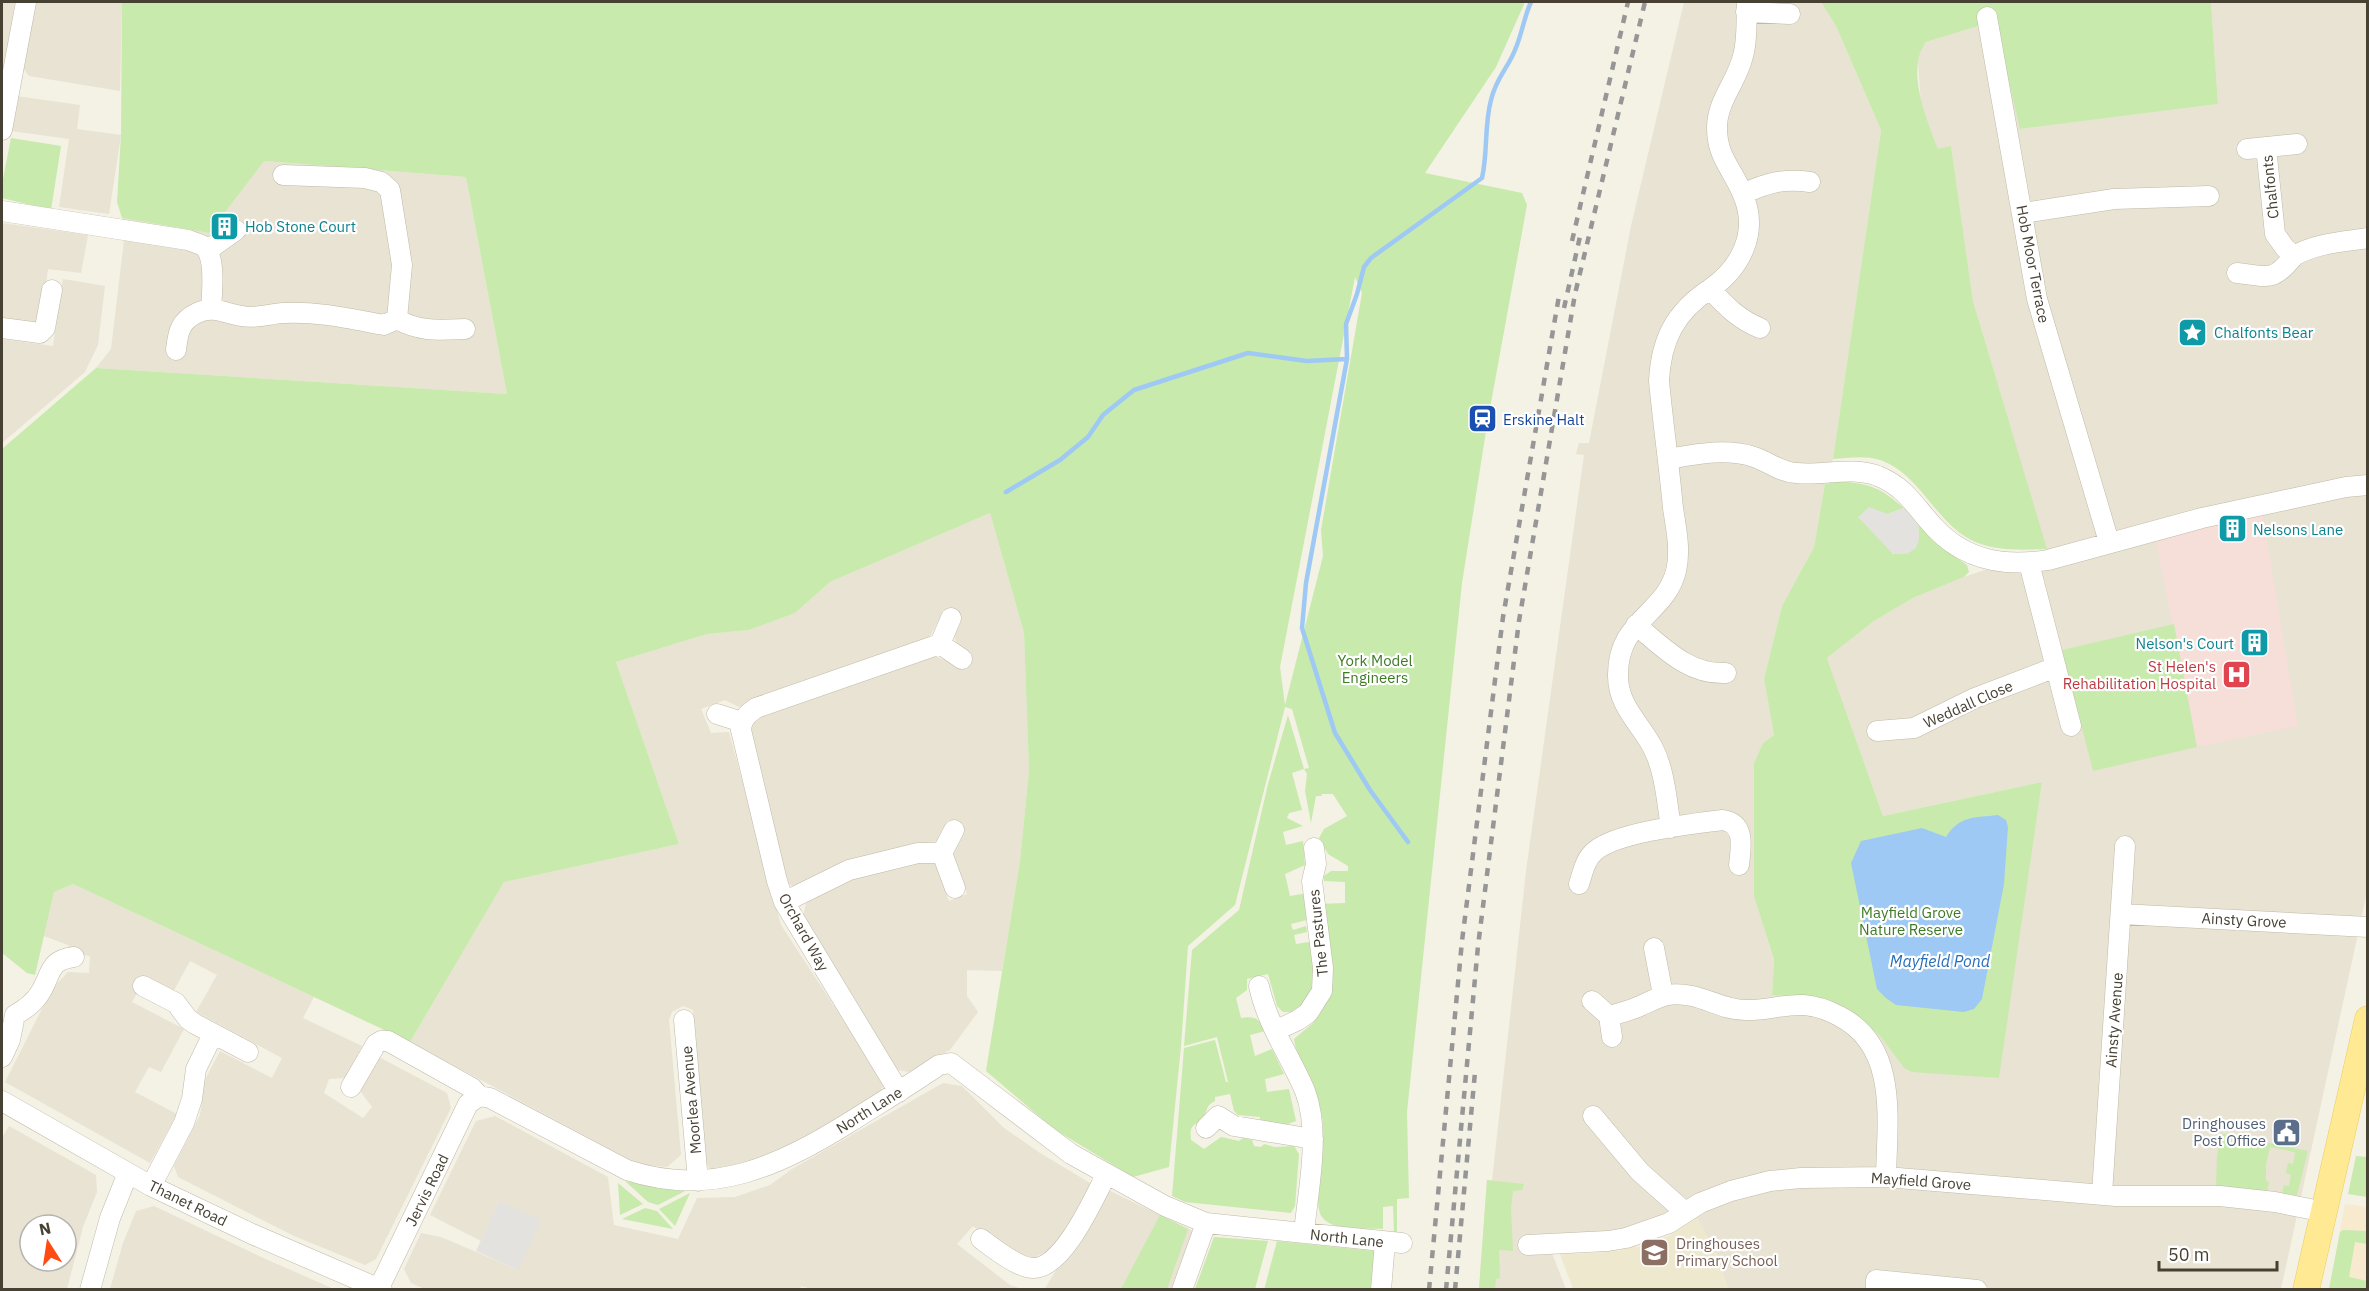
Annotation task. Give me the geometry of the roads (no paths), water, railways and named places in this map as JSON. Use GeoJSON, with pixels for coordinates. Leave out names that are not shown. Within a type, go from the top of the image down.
{"type":"FeatureCollection","features":[{"type":"Feature","properties":{"kind":"main road"},"geometry":{"type":"LineString","coordinates":[[2306,1290],[2367,1019]]}},
{"type":"Feature","properties":{"kind":"street"},"geometry":{"type":"LineString","coordinates":[[2,126],[26,2]]}},
{"type":"Feature","properties":{"kind":"street"},"geometry":{"type":"LineString","coordinates":[[1671,828],[1660,768],[1654,749],[1630,714],[1619,691],[1619,660],[1623,644],[1636,624],[1664,595],[1676,571],[1677,539],[1659,381],[1663,348],[1673,325],[1684,309],[1724,279],[1736,265],[1749,234],[1749,216],[1743,194],[1725,164],[1718,147],[1717,128],[1718,110],[1738,73],[1744,55],[1747,7],[1790,14]]}},
{"type":"Feature","properties":{"kind":"street","name":"Hob Moor Terrace"},"geometry":{"type":"LineString","coordinates":[[1987,17],[2037,299],[2109,542]]}},
{"type":"Feature","properties":{"kind":"street","name":"Chalfonts"},"geometry":{"type":"LineString","coordinates":[[2294,256],[2275,234],[2256,148],[2297,144]]}},
{"type":"Feature","properties":{"kind":"street"},"geometry":{"type":"LineString","coordinates":[[283,175],[365,178],[381,182],[390,190],[402,265],[397,319]]}},
{"type":"Feature","properties":{"kind":"street"},"geometry":{"type":"LineString","coordinates":[[1743,194],[1766,183],[1780,180],[1810,182]]}},
{"type":"Feature","properties":{"kind":"street"},"geometry":{"type":"LineString","coordinates":[[2023,213],[2114,199],[2209,196]]}},
{"type":"Feature","properties":{"kind":"street"},"geometry":{"type":"LineString","coordinates":[[2,211],[188,240],[201,244],[208,250],[212,285],[211,309]]}},
{"type":"Feature","properties":{"kind":"street"},"geometry":{"type":"LineString","coordinates":[[208,250],[236,230]]}},
{"type":"Feature","properties":{"kind":"street"},"geometry":{"type":"LineString","coordinates":[[2237,273],[2271,276],[2281,273],[2294,256],[2306,249],[2367,238]]}},
{"type":"Feature","properties":{"kind":"street"},"geometry":{"type":"LineString","coordinates":[[1710,289],[1733,313],[1760,328]]}},
{"type":"Feature","properties":{"kind":"street"},"geometry":{"type":"LineString","coordinates":[[2,328],[40,333],[45,328],[52,290]]}},
{"type":"Feature","properties":{"kind":"street"},"geometry":{"type":"LineString","coordinates":[[176,350],[178,331],[186,320],[199,312],[211,309],[242,316],[258,317],[284,313],[354,318],[384,325],[397,319]]}},
{"type":"Feature","properties":{"kind":"street"},"geometry":{"type":"LineString","coordinates":[[397,319],[410,327],[426,330],[465,329]]}},
{"type":"Feature","properties":{"kind":"street"},"geometry":{"type":"LineString","coordinates":[[1668,459],[1717,452],[1737,453],[1756,457],[1780,470],[1793,473],[1859,471],[1878,476],[1910,497],[1934,527],[1962,548],[1982,559],[2001,563],[2029,563],[2212,516],[2367,485]]}},
{"type":"Feature","properties":{"kind":"street"},"geometry":{"type":"LineString","coordinates":[[2029,563],[2071,726]]}},
{"type":"Feature","properties":{"kind":"street"},"geometry":{"type":"LineString","coordinates":[[717,714],[742,722],[746,715],[756,708],[940,644],[951,618]]}},
{"type":"Feature","properties":{"kind":"street"},"geometry":{"type":"LineString","coordinates":[[1636,624],[1675,658],[1709,674],[1726,673]]}},
{"type":"Feature","properties":{"kind":"street"},"geometry":{"type":"LineString","coordinates":[[940,644],[962,659]]}},
{"type":"Feature","properties":{"kind":"street","name":"Weddall Close"},"geometry":{"type":"LineString","coordinates":[[1877,731],[1914,728],[1975,698],[2056,667]]}},
{"type":"Feature","properties":{"kind":"street","name":"Orchard Way"},"geometry":{"type":"LineString","coordinates":[[742,722],[742,742],[784,902],[899,1092]]}},
{"type":"Feature","properties":{"kind":"street"},"geometry":{"type":"LineString","coordinates":[[1579,884],[1588,858],[1601,837],[1722,820],[1736,825],[1741,836],[1739,865]]}},
{"type":"Feature","properties":{"kind":"street"},"geometry":{"type":"LineString","coordinates":[[954,830],[942,853],[955,888]]}},
{"type":"Feature","properties":{"kind":"street","name":"Ainsty Avenue"},"geometry":{"type":"LineString","coordinates":[[2102,1194],[2125,846]]}},
{"type":"Feature","properties":{"kind":"street","name":"The Pastures"},"geometry":{"type":"LineString","coordinates":[[1275,1031],[1308,1013],[1322,991],[1323,968],[1312,881],[1316,864],[1314,848]]}},
{"type":"Feature","properties":{"kind":"street"},"geometry":{"type":"LineString","coordinates":[[784,902],[849,870],[918,853],[942,853]]}},
{"type":"Feature","properties":{"kind":"street","name":"Ainsty Grove"},"geometry":{"type":"LineString","coordinates":[[2121,914],[2367,927]]}},
{"type":"Feature","properties":{"kind":"street"},"geometry":{"type":"LineString","coordinates":[[1654,948],[1663,995]]}},
{"type":"Feature","properties":{"kind":"street"},"geometry":{"type":"LineString","coordinates":[[2,1057],[10,1040],[15,1015],[33,1003],[53,966],[62,959],[74,957]]}},
{"type":"Feature","properties":{"kind":"street"},"geometry":{"type":"LineString","coordinates":[[143,986],[176,1003],[188,1019],[248,1052]]}},
{"type":"Feature","properties":{"kind":"street"},"geometry":{"type":"LineString","coordinates":[[1609,1016],[1640,1006],[1663,995],[1690,996],[1736,1010],[1806,1005],[1827,1010],[1858,1029],[1869,1042],[1884,1076],[1887,1093],[1886,1177]]}},
{"type":"Feature","properties":{"kind":"street"},"geometry":{"type":"LineString","coordinates":[[1257,998],[1305,1092],[1312,1118],[1313,1139],[1304,1233]]}},
{"type":"Feature","properties":{"kind":"street"},"geometry":{"type":"LineString","coordinates":[[1592,1001],[1609,1016],[1612,1037]]}},
{"type":"Feature","properties":{"kind":"street","name":"Moorlea Avenue"},"geometry":{"type":"LineString","coordinates":[[684,1020],[698,1181]]}},
{"type":"Feature","properties":{"kind":"street"},"geometry":{"type":"LineString","coordinates":[[151,1186],[184,1123],[192,1099],[196,1069],[213,1034]]}},
{"type":"Feature","properties":{"kind":"street","name":"North Lane"},"geometry":{"type":"LineString","coordinates":[[351,1087],[376,1044],[388,1041],[472,1088],[479,1096],[490,1098],[627,1170],[640,1174],[698,1181],[733,1177],[783,1160],[899,1092],[939,1065],[951,1063],[1048,1138],[1106,1175],[1165,1206],[1206,1223],[1394,1242],[1381,1290]]}},
{"type":"Feature","properties":{"kind":"street","name":"Jervis Road"},"geometry":{"type":"LineString","coordinates":[[381,1289],[468,1104],[479,1096]]}},
{"type":"Feature","properties":{"kind":"street","name":"Thanet Road"},"geometry":{"type":"LineString","coordinates":[[2,1101],[151,1186],[252,1234],[381,1289]]}},
{"type":"Feature","properties":{"kind":"street"},"geometry":{"type":"LineString","coordinates":[[1206,1128],[1218,1116],[1234,1126],[1313,1139]]}},
{"type":"Feature","properties":{"kind":"street"},"geometry":{"type":"LineString","coordinates":[[1593,1116],[1640,1172],[1685,1212]]}},
{"type":"Feature","properties":{"kind":"street"},"geometry":{"type":"LineString","coordinates":[[90,1290],[107,1229],[128,1173]]}},
{"type":"Feature","properties":{"kind":"street"},"geometry":{"type":"LineString","coordinates":[[981,1239],[1022,1266],[1031,1268],[1047,1264],[1069,1241],[1084,1219],[1106,1175]]}},
{"type":"Feature","properties":{"kind":"street","name":"Mayfield Grove"},"geometry":{"type":"LineString","coordinates":[[1528,1245],[1626,1238],[1669,1223],[1715,1197],[1746,1186],[1801,1178],[1886,1177],[2102,1194],[2220,1196],[2275,1202],[2325,1212]]}},
{"type":"Feature","properties":{"kind":"street"},"geometry":{"type":"LineString","coordinates":[[1182,1290],[1206,1223]]}},
{"type":"Feature","properties":{"kind":"street"},"geometry":{"type":"LineString","coordinates":[[1876,1290],[1876,1280],[1977,1290]]}},
{"type":"Feature","properties":{"kind":"water","name":"Mayfield Pond"},"geometry":{"type":"Polygon","coordinates":[[[1998,815],[2006,820],[2008,827],[2004,884],[1982,999],[1974,1009],[1964,1012],[1896,1005],[1877,989],[1851,863],[1861,841],[1922,828],[1946,837],[1962,821],[1975,817],[1998,815]]]}},
{"type":"Feature","properties":{"kind":"waterway"},"geometry":{"type":"LineString","coordinates":[[1408,842],[1370,790],[1335,733],[1302,628],[1306,583],[1347,359],[1346,324],[1364,267],[1371,258],[1482,178],[1491,100],[1496,85],[1515,50],[1531,2]]}},
{"type":"Feature","properties":{"kind":"waterway"},"geometry":{"type":"LineString","coordinates":[[1006,492],[1060,460],[1088,437],[1103,415],[1134,390],[1248,353],[1307,361],[1347,359]]}},
{"type":"Feature","properties":{"kind":"railway"},"geometry":{"type":"LineString","coordinates":[[1572,241],[1628,2]]}},
{"type":"Feature","properties":{"kind":"railway"},"geometry":{"type":"LineString","coordinates":[[1446,1290],[1478,946],[1519,621],[1575,294],[1645,2]]}},
{"type":"Feature","properties":{"kind":"railway"},"geometry":{"type":"LineString","coordinates":[[1564,308],[1581,232]]}},
{"type":"Feature","properties":{"kind":"railway"},"geometry":{"type":"LineString","coordinates":[[1429,1290],[1462,941],[1503,617],[1559,296]]}},
{"type":"Feature","properties":{"kind":"railway"},"geometry":{"type":"LineString","coordinates":[[1455,1290],[1475,1072]]}},
{"type":"Feature","properties":{"kind":"place","name":"Hob Stone Court"},"geometry":{"type":"Point","coordinates":[224,226]}},
{"type":"Feature","properties":{"kind":"place","name":"Chalfonts Bear"},"geometry":{"type":"Point","coordinates":[2193,332]}},
{"type":"Feature","properties":{"kind":"place","name":"Erskine Halt"},"geometry":{"type":"Point","coordinates":[1482,419]}},
{"type":"Feature","properties":{"kind":"place","name":"Nelsons Lane"},"geometry":{"type":"Point","coordinates":[2232,529]}},
{"type":"Feature","properties":{"kind":"place","name":"Nelson's Court"},"geometry":{"type":"Point","coordinates":[2255,643]}},
{"type":"Feature","properties":{"kind":"place","name":"St Helen's Rehabilitation Hospital"},"geometry":{"type":"Point","coordinates":[2237,675]}},
{"type":"Feature","properties":{"kind":"place","name":"Dringhouses Post Office"},"geometry":{"type":"Point","coordinates":[2287,1132]}},
{"type":"Feature","properties":{"kind":"place","name":"Dringhouses Primary School"},"geometry":{"type":"Point","coordinates":[1655,1252]}},
{"type":"Feature","properties":{"kind":"park label","name":"York Model Engineers"},"geometry":{"type":"Point","coordinates":[1375,668]}},
{"type":"Feature","properties":{"kind":"park label","name":"Mayfield Grove Nature Reserve"},"geometry":{"type":"Point","coordinates":[1911,920]}}]}
